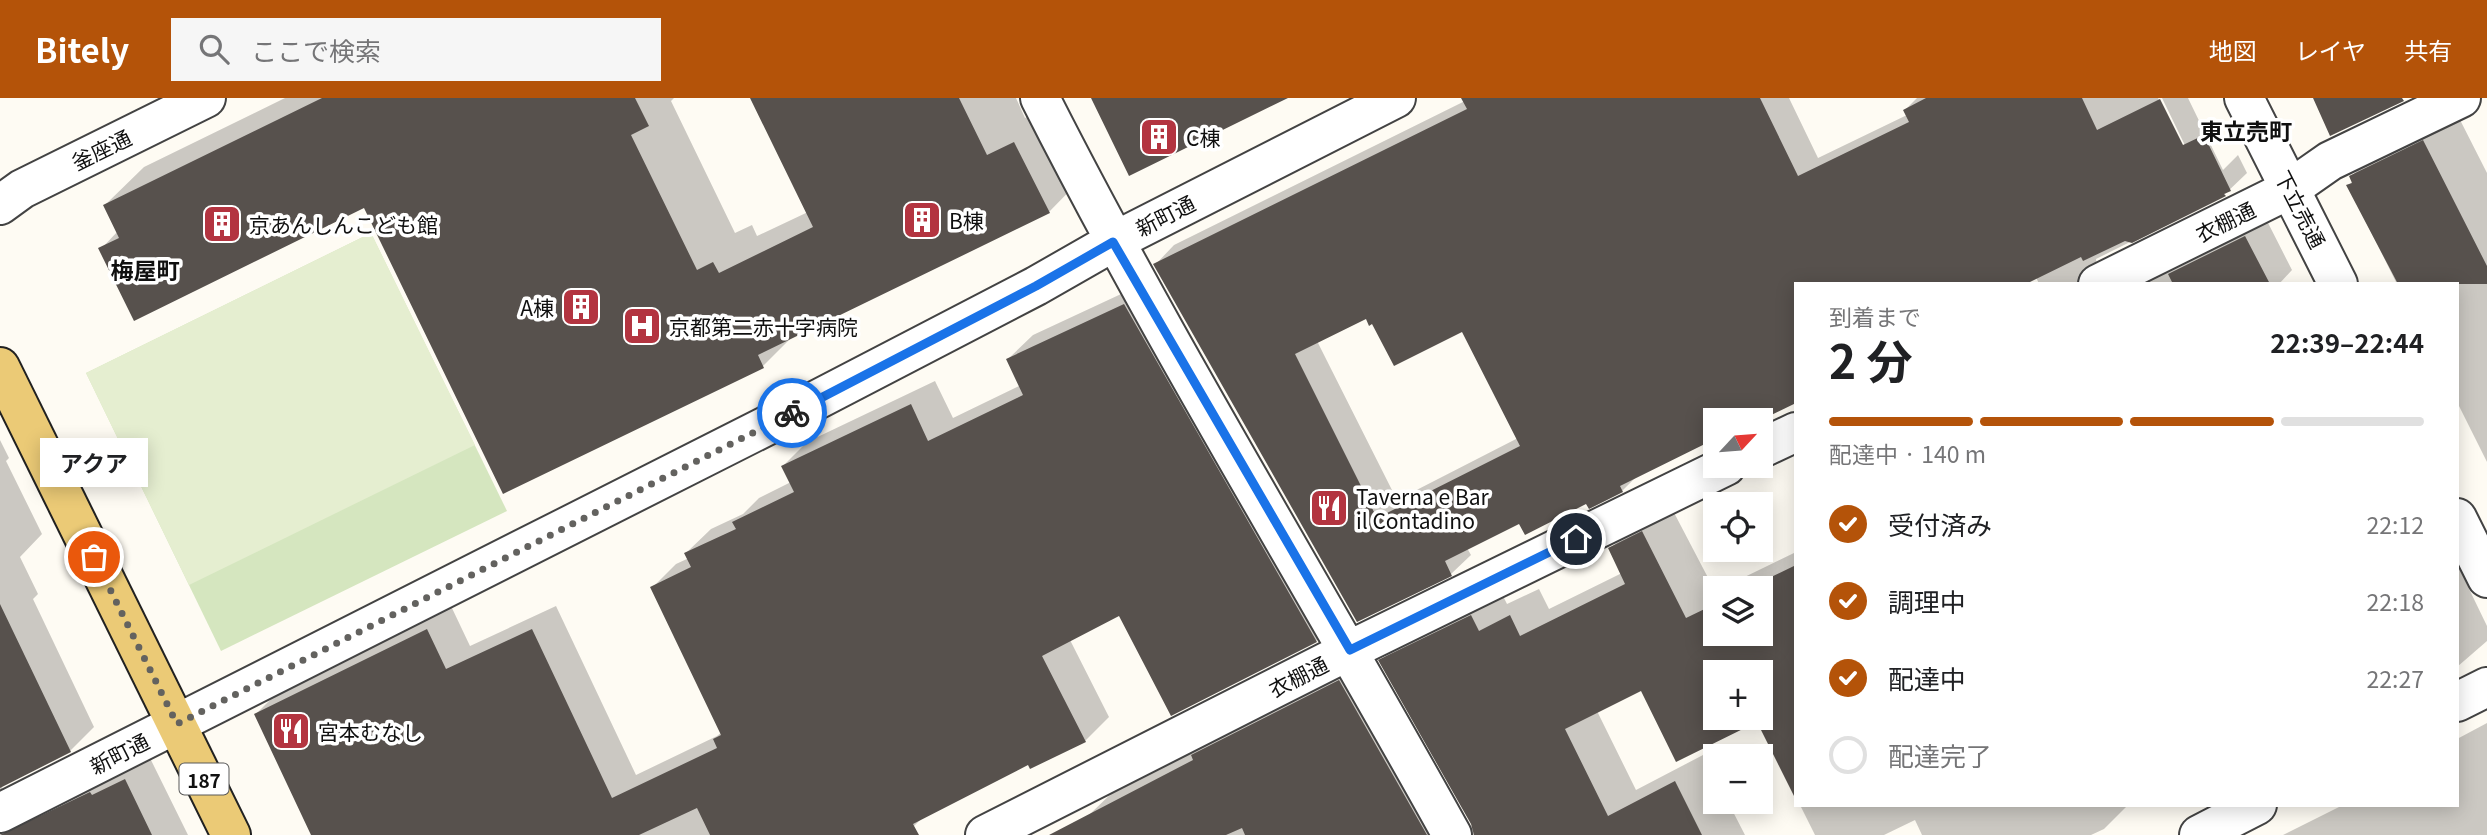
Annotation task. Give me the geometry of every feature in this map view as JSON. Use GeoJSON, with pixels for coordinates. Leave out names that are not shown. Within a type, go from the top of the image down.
{"type":"FeatureCollection","features":[{"type":"Feature","properties":{"kind":"main road","name":"187"},"geometry":{"type":"LineString","coordinates":[[0,367],[230,835]]}},
{"type":"Feature","properties":{"kind":"street","name":"釜座通"},"geometry":{"type":"LineString","coordinates":[[0,205],[22,189],[206,98]]}},
{"type":"Feature","properties":{"kind":"street"},"geometry":{"type":"LineString","coordinates":[[1040,98],[1113,242],[1350,650],[1452,835]]}},
{"type":"Feature","properties":{"kind":"street","name":"新町通"},"geometry":{"type":"LineString","coordinates":[[0,813],[782,418],[1036,286],[1113,242],[1396,98]]}},
{"type":"Feature","properties":{"kind":"street","name":"下立売通"},"geometry":{"type":"LineString","coordinates":[[2244,98],[2337,282]]}},
{"type":"Feature","properties":{"kind":"street","name":"衣棚通"},"geometry":{"type":"LineString","coordinates":[[2102,282],[2290,189],[2330,161],[2461,98]]}},
{"type":"Feature","properties":{"kind":"street"},"geometry":{"type":"LineString","coordinates":[[1773,443],[1794,433]]}},
{"type":"Feature","properties":{"kind":"street","name":"衣棚通"},"geometry":{"type":"LineString","coordinates":[[985,835],[1350,650],[1703,477]]}},
{"type":"Feature","properties":{"kind":"street"},"geometry":{"type":"LineString","coordinates":[[2459,523],[2487,578]]}},
{"type":"Feature","properties":{"kind":"street"},"geometry":{"type":"LineString","coordinates":[[2459,701],[2487,687]]}},
{"type":"Feature","properties":{"kind":"street"},"geometry":{"type":"LineString","coordinates":[[2199,835],[2253,807]]}},
{"type":"Feature","properties":{"kind":"green space"},"geometry":{"type":"Polygon","coordinates":[[[371,233],[507,511],[221,651],[86,373],[371,233]]]}},
{"type":"Feature","properties":{"kind":"green space"},"geometry":{"type":"Polygon","coordinates":[[[371,233],[475,445],[189,585],[86,373],[371,233]]]}},
{"type":"Feature","properties":{"kind":"building","name":"京都第二赤十字病院"},"geometry":{"type":"Polygon","coordinates":[[[322,98],[635,98],[649,126],[631,135],[697,270],[713,262],[719,273],[813,227],[750,98],[959,98],[987,155],[1014,142],[1050,213],[758,355],[764,368],[503,494],[364,208],[134,321],[98,248],[119,238],[103,205],[322,98]]]}},
{"type":"Feature","properties":{"kind":"building","name":"C棟"},"geometry":{"type":"Polygon","coordinates":[[[1091,98],[1288,98],[1129,176],[1091,98]]]}},
{"type":"Feature","properties":{"kind":"building"},"geometry":{"type":"Polygon","coordinates":[[[1461,98],[1760,98],[1798,176],[1909,122],[1903,110],[1926,98],[2082,98],[2097,130],[2160,99],[2183,145],[2204,135],[2231,191],[2224,194],[2226,196],[2132,243],[2125,241],[2083,261],[2081,257],[2030,282],[1794,282],[1794,404],[1773,414],[1773,408],[1703,408],[1703,445],[1620,486],[1623,492],[1589,509],[1586,504],[1525,535],[1519,524],[1445,561],[1452,576],[1357,622],[1153,264],[1467,109],[1461,98]],[[1366,319],[1295,354],[1377,518],[1520,446],[1462,332],[1394,366],[1372,324],[1369,326],[1366,319]]]}},
{"type":"Feature","properties":{"kind":"building"},"geometry":{"type":"Polygon","coordinates":[[[2313,98],[2402,98],[2404,101],[2330,136],[2313,98]]]}},
{"type":"Feature","properties":{"kind":"building"},"geometry":{"type":"Polygon","coordinates":[[[2423,140],[2487,266],[2487,284],[2397,282],[2346,185],[2352,183],[2349,176],[2423,140]]]}},
{"type":"Feature","properties":{"kind":"building"},"geometry":{"type":"Polygon","coordinates":[[[2245,236],[2269,282],[2172,282],[2168,274],[2245,236]]]}},
{"type":"Feature","properties":{"kind":"building"},"geometry":{"type":"Polygon","coordinates":[[[1124,304],[1317,642],[1171,716],[1119,616],[1042,656],[1086,742],[1030,769],[1028,765],[913,824],[919,835],[710,835],[697,808],[639,835],[311,835],[254,714],[427,629],[446,669],[532,629],[612,798],[717,748],[713,739],[721,735],[650,587],[691,567],[684,553],[736,529],[732,522],[794,492],[781,466],[911,404],[928,441],[1023,395],[1006,359],[1124,304]]]}},
{"type":"Feature","properties":{"kind":"building"},"geometry":{"type":"Polygon","coordinates":[[[1642,531],[1686,618],[1703,610],[1703,646],[1773,646],[1773,576],[1794,566],[1794,796],[1773,754],[1773,744],[1768,744],[1761,730],[1773,730],[1773,660],[1703,660],[1703,730],[1741,730],[1712,744],[1703,744],[1703,749],[1676,762],[1641,691],[1565,729],[1608,816],[1675,781],[1702,835],[1474,835],[1471,824],[1378,660],[1471,615],[1479,631],[1510,615],[1520,636],[1625,584],[1608,548],[1642,531]]]}},
{"type":"Feature","properties":{"kind":"building"},"geometry":{"type":"Polygon","coordinates":[[[0,604],[71,752],[0,788],[0,604]]]}},
{"type":"Feature","properties":{"kind":"building"},"geometry":{"type":"Polygon","coordinates":[[[1339,680],[1427,835],[1245,835],[1242,828],[1226,835],[1049,835],[1193,760],[1191,755],[1339,680]]]}},
{"type":"Feature","properties":{"kind":"building"},"geometry":{"type":"Polygon","coordinates":[[[125,779],[152,835],[0,835],[90,792],[92,795],[125,779]]]}},
{"type":"Feature","properties":{"kind":"way so far"},"geometry":{"type":"LineString","coordinates":[[94,557],[177,724],[792,413]]}},
{"type":"Feature","properties":{"kind":"place","name":"C棟"},"geometry":{"type":"Point","coordinates":[1159,137]}},
{"type":"Feature","properties":{"kind":"place","name":"B棟"},"geometry":{"type":"Point","coordinates":[922,220]}},
{"type":"Feature","properties":{"kind":"place","name":"京あんしんこども館"},"geometry":{"type":"Point","coordinates":[222,224]}},
{"type":"Feature","properties":{"kind":"place","name":"A棟"},"geometry":{"type":"Point","coordinates":[581,307]}},
{"type":"Feature","properties":{"kind":"place","name":"京都第二赤十字病院"},"geometry":{"type":"Point","coordinates":[642,326]}},
{"type":"Feature","properties":{"kind":"place","name":"Taverna e Bar il Contadino"},"geometry":{"type":"Point","coordinates":[1329,508]}},
{"type":"Feature","properties":{"kind":"place","name":"アクア"},"geometry":{"type":"Point","coordinates":[94,557]}},
{"type":"Feature","properties":{"kind":"place","name":"宮本むなし"},"geometry":{"type":"Point","coordinates":[291,731]}},
{"type":"Feature","properties":{"kind":"district","name":"東立売町"},"geometry":{"type":"Point","coordinates":[2246,130]}},
{"type":"Feature","properties":{"kind":"district","name":"梅屋町"},"geometry":{"type":"Point","coordinates":[145,269]}},
{"type":"Feature","properties":{"kind":"route"},"geometry":{"type":"LineString","coordinates":[[792,413],[1036,286],[1113,242],[1350,650],[1576,539]]}}]}
